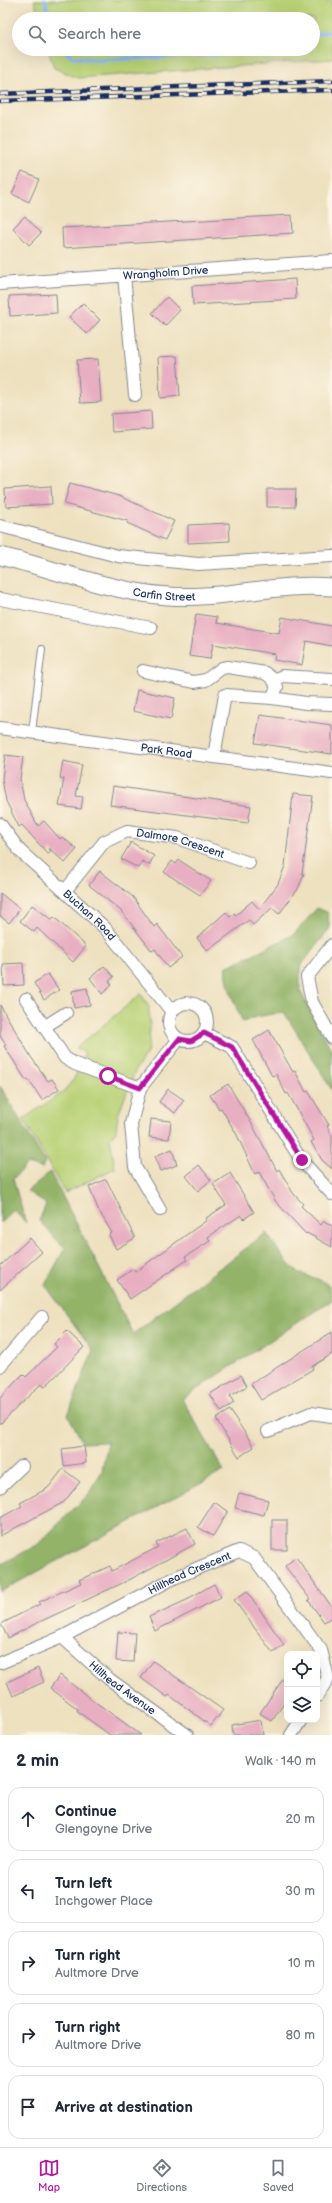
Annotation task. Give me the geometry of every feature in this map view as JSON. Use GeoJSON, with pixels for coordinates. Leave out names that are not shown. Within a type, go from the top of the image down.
{"type":"FeatureCollection","features":[{"type":"Feature","properties":{"kind":"main road","name":"Carfin Street"},"geometry":{"type":"LineString","coordinates":[[0,557],[132,592],[169,597],[202,596],[312,585],[332,587]]}},
{"type":"Feature","properties":{"kind":"street","name":"Wrangholm Drive"},"geometry":{"type":"LineString","coordinates":[[0,284],[332,261]]}},
{"type":"Feature","properties":{"kind":"street"},"geometry":{"type":"LineString","coordinates":[[124,275],[135,395]]}},
{"type":"Feature","properties":{"kind":"street"},"geometry":{"type":"LineString","coordinates":[[0,526],[118,556],[198,564],[332,556]]}},
{"type":"Feature","properties":{"kind":"street"},"geometry":{"type":"LineString","coordinates":[[0,599],[151,628]]}},
{"type":"Feature","properties":{"kind":"street"},"geometry":{"type":"LineString","coordinates":[[143,671],[194,682],[206,680],[222,668],[228,667],[265,673],[274,680],[277,687],[272,698]]}},
{"type":"Feature","properties":{"kind":"street"},"geometry":{"type":"LineString","coordinates":[[274,680],[282,676],[332,679]]}},
{"type":"Feature","properties":{"kind":"street"},"geometry":{"type":"LineString","coordinates":[[214,756],[225,695],[332,704]]}},
{"type":"Feature","properties":{"kind":"street","name":"Park Road"},"geometry":{"type":"LineString","coordinates":[[0,728],[214,756],[332,774]]}},
{"type":"Feature","properties":{"kind":"street","name":"Buchan Road"},"geometry":{"type":"LineString","coordinates":[[0,824],[20,851],[105,928],[172,1012]]}},
{"type":"Feature","properties":{"kind":"street","name":"Dalmore Crescent"},"geometry":{"type":"LineString","coordinates":[[65,891],[104,842],[127,831],[177,838],[249,863]]}},
{"type":"Feature","properties":{"kind":"street"},"geometry":{"type":"LineString","coordinates":[[332,945],[307,977],[312,1002],[332,1038]]}},
{"type":"Feature","properties":{"kind":"street"},"geometry":{"type":"LineString","coordinates":[[26,999],[65,1058],[75,1064],[140,1088]]}},
{"type":"Feature","properties":{"kind":"street"},"geometry":{"type":"LineString","coordinates":[[183,1004],[196,1005],[206,1015],[207,1026],[204,1033],[191,1041],[179,1039],[174,1035],[169,1026],[172,1012],[183,1004]]}},
{"type":"Feature","properties":{"kind":"street"},"geometry":{"type":"LineString","coordinates":[[44,1027],[66,1013]]}},
{"type":"Feature","properties":{"kind":"street"},"geometry":{"type":"LineString","coordinates":[[204,1033],[232,1047],[302,1160],[332,1194]]}},
{"type":"Feature","properties":{"kind":"street"},"geometry":{"type":"LineString","coordinates":[[160,1210],[136,1168],[131,1124],[140,1088],[179,1039]]}},
{"type":"Feature","properties":{"kind":"street"},"geometry":{"type":"LineString","coordinates":[[0,1366],[42,1318]]}},
{"type":"Feature","properties":{"kind":"street"},"geometry":{"type":"LineString","coordinates":[[268,1431],[311,1413],[332,1416]]}},
{"type":"Feature","properties":{"kind":"street"},"geometry":{"type":"LineString","coordinates":[[0,1487],[22,1466]]}},
{"type":"Feature","properties":{"kind":"street","name":"Hillhead Crescent"},"geometry":{"type":"LineString","coordinates":[[0,1663],[62,1637],[174,1578],[239,1551],[254,1558],[321,1650],[328,1678],[320,1691]]}},
{"type":"Feature","properties":{"kind":"street","name":"Hillhead Avenue"},"geometry":{"type":"LineString","coordinates":[[62,1637],[109,1679],[187,1735]]}},
{"type":"Feature","properties":{"kind":"street"},"geometry":{"type":"LineString","coordinates":[[292,1735],[299,1723]]}},
{"type":"Feature","properties":{"kind":"lane"},"geometry":{"type":"LineString","coordinates":[[32,732],[42,649]]}},
{"type":"Feature","properties":{"kind":"green space"},"geometry":{"type":"Polygon","coordinates":[[[34,0],[332,0],[332,59],[78,78],[54,68],[50,56],[320,56],[320,12],[38,12],[34,0]]]}},
{"type":"Feature","properties":{"kind":"green space"},"geometry":{"type":"Polygon","coordinates":[[[317,908],[327,912],[330,928],[300,967],[300,991],[332,1051],[332,1090],[284,1012],[256,1017],[243,1022],[232,995],[226,967],[293,935],[317,908]]]}},
{"type":"Feature","properties":{"kind":"green space"},"geometry":{"type":"Polygon","coordinates":[[[141,994],[149,1007],[150,1030],[147,1053],[136,1069],[118,1115],[116,1131],[110,1138],[115,1168],[65,1193],[23,1119],[62,1093],[74,1079],[85,1053],[76,1048],[141,994]]]}},
{"type":"Feature","properties":{"kind":"green space"},"geometry":{"type":"Polygon","coordinates":[[[0,1086],[45,1162],[42,1168],[27,1164],[13,1179],[26,1223],[14,1210],[0,1223],[0,1086]]]}},
{"type":"Feature","properties":{"kind":"green space"},"geometry":{"type":"Polygon","coordinates":[[[50,1172],[133,1334],[266,1233],[291,1267],[301,1273],[319,1279],[328,1286],[331,1292],[332,1300],[182,1399],[224,1471],[0,1592],[0,1565],[37,1545],[88,1495],[102,1471],[108,1442],[83,1443],[68,1415],[93,1350],[45,1285],[65,1248],[39,1221],[46,1204],[27,1191],[50,1172]]]}},
{"type":"Feature","properties":{"kind":"building"},"geometry":{"type":"Polygon","coordinates":[[[22,172],[39,179],[29,202],[12,194],[22,172]]]}},
{"type":"Feature","properties":{"kind":"building"},"geometry":{"type":"Polygon","coordinates":[[[292,215],[293,233],[63,248],[62,228],[292,215]]]}},
{"type":"Feature","properties":{"kind":"building"},"geometry":{"type":"Polygon","coordinates":[[[25,216],[41,233],[29,245],[13,228],[25,216]]]}},
{"type":"Feature","properties":{"kind":"building"},"geometry":{"type":"Polygon","coordinates":[[[295,279],[296,299],[193,305],[192,286],[295,279]]]}},
{"type":"Feature","properties":{"kind":"building"},"geometry":{"type":"Polygon","coordinates":[[[56,294],[57,313],[10,316],[9,296],[56,294]]]}},
{"type":"Feature","properties":{"kind":"building"},"geometry":{"type":"Polygon","coordinates":[[[167,297],[180,310],[165,326],[152,313],[167,297]]]}},
{"type":"Feature","properties":{"kind":"building"},"geometry":{"type":"Polygon","coordinates":[[[83,303],[100,320],[87,334],[69,317],[83,303]]]}},
{"type":"Feature","properties":{"kind":"building"},"geometry":{"type":"Polygon","coordinates":[[[177,356],[180,396],[160,398],[158,357],[177,356]]]}},
{"type":"Feature","properties":{"kind":"building"},"geometry":{"type":"Polygon","coordinates":[[[98,359],[101,402],[80,403],[77,360],[98,359]]]}},
{"type":"Feature","properties":{"kind":"building"},"geometry":{"type":"Polygon","coordinates":[[[151,411],[152,429],[112,432],[111,414],[151,411]]]}},
{"type":"Feature","properties":{"kind":"building"},"geometry":{"type":"Polygon","coordinates":[[[70,483],[119,496],[174,521],[165,540],[127,523],[128,521],[64,504],[70,483]]]}},
{"type":"Feature","properties":{"kind":"building"},"geometry":{"type":"Polygon","coordinates":[[[51,486],[52,504],[6,507],[5,489],[51,486]]]}},
{"type":"Feature","properties":{"kind":"building"},"geometry":{"type":"Polygon","coordinates":[[[267,489],[296,489],[295,507],[267,507],[267,489]]]}},
{"type":"Feature","properties":{"kind":"building"},"geometry":{"type":"Polygon","coordinates":[[[229,523],[230,541],[188,543],[188,525],[229,523]]]}},
{"type":"Feature","properties":{"kind":"building"},"geometry":{"type":"Polygon","coordinates":[[[196,614],[217,617],[216,623],[279,633],[282,617],[332,626],[332,646],[306,641],[302,665],[274,660],[275,654],[213,644],[210,659],[189,656],[196,614]]]}},
{"type":"Feature","properties":{"kind":"building"},"geometry":{"type":"Polygon","coordinates":[[[137,690],[175,698],[171,719],[133,711],[137,690]]]}},
{"type":"Feature","properties":{"kind":"building"},"geometry":{"type":"Polygon","coordinates":[[[260,715],[332,725],[332,754],[255,743],[260,715]]]}},
{"type":"Feature","properties":{"kind":"building"},"geometry":{"type":"Polygon","coordinates":[[[5,755],[23,757],[20,779],[24,800],[38,826],[44,821],[60,839],[62,837],[77,849],[65,863],[49,848],[51,852],[48,854],[22,825],[19,827],[6,801],[2,779],[5,755]]]}},
{"type":"Feature","properties":{"kind":"building"},"geometry":{"type":"Polygon","coordinates":[[[63,761],[82,765],[76,796],[83,797],[81,809],[59,806],[64,779],[60,778],[63,761]]]}},
{"type":"Feature","properties":{"kind":"building"},"geometry":{"type":"Polygon","coordinates":[[[113,786],[251,806],[248,823],[110,805],[113,786]]]}},
{"type":"Feature","properties":{"kind":"building"},"geometry":{"type":"Polygon","coordinates":[[[293,794],[313,796],[302,874],[304,874],[298,889],[279,914],[272,908],[253,925],[249,920],[207,951],[197,938],[226,912],[230,917],[234,913],[236,915],[252,901],[259,909],[278,884],[285,866],[293,794]]]}},
{"type":"Feature","properties":{"kind":"building"},"geometry":{"type":"Polygon","coordinates":[[[131,842],[154,856],[149,865],[142,861],[138,868],[121,859],[131,842]]]}},
{"type":"Feature","properties":{"kind":"building"},"geometry":{"type":"Polygon","coordinates":[[[179,860],[211,881],[200,895],[164,872],[172,861],[176,864],[179,860]]]}},
{"type":"Feature","properties":{"kind":"building"},"geometry":{"type":"Polygon","coordinates":[[[100,871],[133,897],[154,927],[157,924],[182,957],[168,968],[155,949],[152,951],[121,911],[89,885],[100,871]]]}},
{"type":"Feature","properties":{"kind":"building"},"geometry":{"type":"Polygon","coordinates":[[[0,893],[20,909],[9,923],[0,916],[0,893]]]}},
{"type":"Feature","properties":{"kind":"building"},"geometry":{"type":"Polygon","coordinates":[[[32,905],[52,920],[54,917],[86,946],[73,962],[37,928],[34,932],[20,921],[32,905]]]}},
{"type":"Feature","properties":{"kind":"building"},"geometry":{"type":"Polygon","coordinates":[[[23,963],[24,985],[4,986],[3,964],[23,963]]]}},
{"type":"Feature","properties":{"kind":"building"},"geometry":{"type":"Polygon","coordinates":[[[104,966],[114,977],[109,981],[112,985],[102,994],[90,978],[104,966]]]}},
{"type":"Feature","properties":{"kind":"building"},"geometry":{"type":"Polygon","coordinates":[[[48,974],[59,990],[44,1000],[34,983],[48,974]]]}},
{"type":"Feature","properties":{"kind":"building"},"geometry":{"type":"Polygon","coordinates":[[[87,988],[90,1005],[74,1008],[72,991],[87,988]]]}},
{"type":"Feature","properties":{"kind":"building"},"geometry":{"type":"Polygon","coordinates":[[[0,1005],[31,1057],[48,1081],[52,1079],[59,1089],[42,1100],[28,1079],[26,1080],[4,1046],[6,1045],[0,1036],[0,1005]]]}},
{"type":"Feature","properties":{"kind":"building"},"geometry":{"type":"Polygon","coordinates":[[[269,1030],[293,1072],[295,1071],[306,1092],[308,1091],[329,1125],[327,1126],[332,1136],[332,1169],[322,1160],[311,1142],[314,1140],[288,1093],[286,1094],[276,1074],[272,1076],[253,1040],[269,1030]]]}},
{"type":"Feature","properties":{"kind":"building"},"geometry":{"type":"Polygon","coordinates":[[[228,1084],[277,1171],[279,1169],[293,1193],[303,1204],[301,1206],[321,1225],[324,1221],[332,1226],[332,1247],[307,1233],[306,1234],[276,1202],[259,1172],[255,1174],[237,1135],[221,1108],[219,1109],[210,1095],[228,1084]]]}},
{"type":"Feature","properties":{"kind":"building"},"geometry":{"type":"Polygon","coordinates":[[[168,1089],[184,1100],[175,1113],[159,1102],[168,1089]]]}},
{"type":"Feature","properties":{"kind":"building"},"geometry":{"type":"Polygon","coordinates":[[[151,1119],[171,1121],[169,1139],[149,1137],[151,1119]]]}},
{"type":"Feature","properties":{"kind":"building"},"geometry":{"type":"Polygon","coordinates":[[[172,1149],[177,1165],[161,1171],[155,1156],[172,1149]]]}},
{"type":"Feature","properties":{"kind":"building"},"geometry":{"type":"Polygon","coordinates":[[[199,1165],[211,1180],[198,1191],[186,1176],[199,1165]]]}},
{"type":"Feature","properties":{"kind":"building"},"geometry":{"type":"Polygon","coordinates":[[[230,1173],[254,1212],[244,1219],[241,1215],[208,1237],[210,1241],[185,1257],[187,1260],[130,1299],[117,1280],[133,1269],[135,1272],[207,1220],[206,1218],[226,1205],[213,1184],[230,1173]]]}},
{"type":"Feature","properties":{"kind":"building"},"geometry":{"type":"Polygon","coordinates":[[[106,1179],[135,1238],[116,1249],[109,1235],[112,1233],[98,1209],[89,1187],[106,1179]]]}},
{"type":"Feature","properties":{"kind":"building"},"geometry":{"type":"Polygon","coordinates":[[[30,1238],[42,1252],[0,1290],[0,1266],[30,1238]]]}},
{"type":"Feature","properties":{"kind":"building"},"geometry":{"type":"Polygon","coordinates":[[[67,1331],[84,1347],[45,1387],[41,1384],[0,1424],[0,1398],[23,1374],[26,1377],[57,1347],[54,1344],[67,1331]]]}},
{"type":"Feature","properties":{"kind":"building"},"geometry":{"type":"Polygon","coordinates":[[[332,1332],[332,1354],[312,1366],[313,1369],[261,1400],[251,1384],[332,1332]]]}},
{"type":"Feature","properties":{"kind":"building"},"geometry":{"type":"Polygon","coordinates":[[[241,1375],[247,1386],[230,1396],[234,1403],[221,1411],[210,1394],[241,1375]]]}},
{"type":"Feature","properties":{"kind":"building"},"geometry":{"type":"Polygon","coordinates":[[[230,1410],[254,1447],[239,1457],[216,1419],[230,1410]]]}},
{"type":"Feature","properties":{"kind":"building"},"geometry":{"type":"Polygon","coordinates":[[[84,1446],[86,1463],[64,1466],[62,1449],[84,1446]]]}},
{"type":"Feature","properties":{"kind":"building"},"geometry":{"type":"Polygon","coordinates":[[[63,1469],[80,1482],[64,1502],[0,1536],[0,1518],[22,1506],[20,1503],[48,1488],[63,1469]]]}},
{"type":"Feature","properties":{"kind":"building"},"geometry":{"type":"Polygon","coordinates":[[[239,1493],[268,1500],[264,1515],[235,1508],[239,1493]]]}},
{"type":"Feature","properties":{"kind":"building"},"geometry":{"type":"Polygon","coordinates":[[[214,1502],[228,1511],[213,1536],[198,1527],[214,1502]]]}},
{"type":"Feature","properties":{"kind":"building"},"geometry":{"type":"Polygon","coordinates":[[[272,1520],[287,1520],[287,1550],[272,1550],[272,1520]]]}},
{"type":"Feature","properties":{"kind":"building"},"geometry":{"type":"Polygon","coordinates":[[[187,1528],[195,1544],[129,1580],[8,1638],[1,1624],[40,1604],[39,1602],[81,1583],[79,1580],[110,1566],[112,1571],[158,1547],[156,1543],[187,1528]]]}},
{"type":"Feature","properties":{"kind":"building"},"geometry":{"type":"Polygon","coordinates":[[[296,1557],[332,1607],[332,1617],[324,1622],[308,1600],[310,1599],[285,1566],[296,1557]]]}},
{"type":"Feature","properties":{"kind":"building"},"geometry":{"type":"Polygon","coordinates":[[[214,1584],[221,1597],[155,1631],[149,1617],[189,1599],[214,1584]]]}},
{"type":"Feature","properties":{"kind":"building"},"geometry":{"type":"Polygon","coordinates":[[[247,1591],[284,1645],[273,1653],[234,1600],[247,1591]]]}},
{"type":"Feature","properties":{"kind":"building"},"geometry":{"type":"Polygon","coordinates":[[[118,1632],[135,1633],[133,1662],[116,1661],[118,1632]]]}},
{"type":"Feature","properties":{"kind":"building"},"geometry":{"type":"Polygon","coordinates":[[[153,1661],[223,1710],[211,1726],[169,1695],[167,1697],[141,1678],[153,1661]]]}},
{"type":"Feature","properties":{"kind":"building"},"geometry":{"type":"Polygon","coordinates":[[[38,1668],[44,1682],[13,1696],[7,1682],[38,1668]]]}},
{"type":"Feature","properties":{"kind":"building"},"geometry":{"type":"Polygon","coordinates":[[[60,1675],[141,1735],[110,1735],[77,1711],[78,1709],[50,1688],[60,1675]]]}},
{"type":"Feature","properties":{"kind":"building"},"geometry":{"type":"Polygon","coordinates":[[[284,1677],[284,1703],[272,1721],[260,1713],[284,1677]]]}},
{"type":"Feature","properties":{"kind":"building"},"geometry":{"type":"Polygon","coordinates":[[[261,1720],[263,1735],[233,1735],[232,1725],[261,1720]]]}},
{"type":"Feature","properties":{"kind":"waterway"},"geometry":{"type":"LineString","coordinates":[[45,0],[48,12]]}},
{"type":"Feature","properties":{"kind":"waterway"},"geometry":{"type":"LineString","coordinates":[[320,34],[332,31]]}},
{"type":"Feature","properties":{"kind":"waterway"},"geometry":{"type":"LineString","coordinates":[[71,56],[98,60],[192,56]]}},
{"type":"Feature","properties":{"kind":"railway"},"geometry":{"type":"LineString","coordinates":[[0,94],[332,81]]}},
{"type":"Feature","properties":{"kind":"railway"},"geometry":{"type":"LineString","coordinates":[[0,101],[332,90]]}},
{"type":"Feature","properties":{"kind":"route"},"geometry":{"type":"LineString","coordinates":[[108,1076],[140,1088],[179,1039],[191,1041],[197,1039],[204,1033],[232,1047],[302,1160]]}}]}
